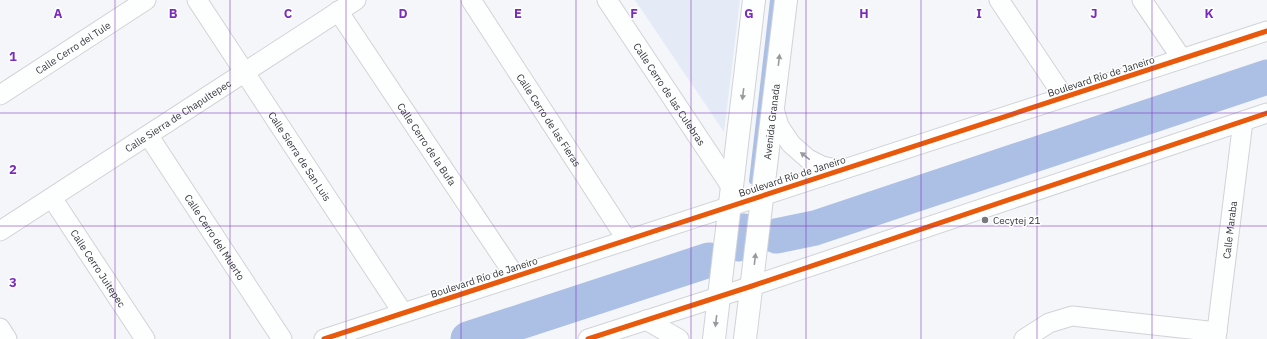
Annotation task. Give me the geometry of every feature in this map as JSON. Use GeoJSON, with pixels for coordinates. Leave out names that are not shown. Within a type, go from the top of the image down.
{"type":"FeatureCollection","features":[{"type":"Feature","properties":{"kind":"main road"},"geometry":{"type":"LineString","coordinates":[[714,339],[754,0]]}},
{"type":"Feature","properties":{"kind":"main road","name":"Avenida Granada"},"geometry":{"type":"LineString","coordinates":[[745,339],[786,0]]}},
{"type":"Feature","properties":{"kind":"street","name":"Calle Cerro del Tule"},"geometry":{"type":"LineString","coordinates":[[0,95],[146,0]]}},
{"type":"Feature","properties":{"kind":"street","name":"Calle Sierra de San Luis"},"geometry":{"type":"LineString","coordinates":[[197,0],[403,313]]}},
{"type":"Feature","properties":{"kind":"street","name":"Calle Sierra de Chapultepec"},"geometry":{"type":"LineString","coordinates":[[0,231],[356,0]]}},
{"type":"Feature","properties":{"kind":"street","name":"Calle Cerro de las Fieras"},"geometry":{"type":"LineString","coordinates":[[471,0],[627,240]]}},
{"type":"Feature","properties":{"kind":"street","name":"Calle Cerro de las Culebras"},"geometry":{"type":"LineString","coordinates":[[607,0],[731,197]]}},
{"type":"Feature","properties":{"kind":"street"},"geometry":{"type":"LineString","coordinates":[[999,0],[1064,97]]}},
{"type":"Feature","properties":{"kind":"street"},"geometry":{"type":"LineString","coordinates":[[1142,0],[1182,59]]}},
{"type":"Feature","properties":{"kind":"street","name":"Calle Cerro de la Bufa"},"geometry":{"type":"LineString","coordinates":[[338,11],[515,276]]}},
{"type":"Feature","properties":{"kind":"street","name":"Boulevard Río de Janeiro"},"geometry":{"type":"LineString","coordinates":[[324,339],[627,240],[731,197],[762,196],[1267,31]]}},
{"type":"Feature","properties":{"kind":"street"},"geometry":{"type":"LineString","coordinates":[[773,105],[779,126],[790,144],[808,159],[822,166],[841,170]]}},
{"type":"Feature","properties":{"kind":"street"},"geometry":{"type":"LineString","coordinates":[[588,339],[752,286],[1267,113]]}},
{"type":"Feature","properties":{"kind":"street","name":"Calle Maraba"},"geometry":{"type":"LineString","coordinates":[[1216,335],[1243,121]]}},
{"type":"Feature","properties":{"kind":"street","name":"Calle Cerro del Muerto"},"geometry":{"type":"LineString","coordinates":[[148,135],[282,339]]}},
{"type":"Feature","properties":{"kind":"street","name":"Calle Cerro Juitepec"},"geometry":{"type":"LineString","coordinates":[[52,198],[145,339]]}},
{"type":"Feature","properties":{"kind":"street"},"geometry":{"type":"LineString","coordinates":[[1024,339],[1049,323],[1072,316],[1216,335]]}},
{"type":"Feature","properties":{"kind":"street"},"geometry":{"type":"LineString","coordinates":[[646,320],[679,339]]}},
{"type":"Feature","properties":{"kind":"street"},"geometry":{"type":"LineString","coordinates":[[0,328],[7,339]]}},
{"type":"Feature","properties":{"kind":"shaded area"},"geometry":{"type":"Polygon","coordinates":[[[635,0],[740,0],[724,132],[635,0]]]}},
{"type":"Feature","properties":{"kind":"waterway"},"geometry":{"type":"LineString","coordinates":[[752,181],[773,0]]}},
{"type":"Feature","properties":{"kind":"waterway"},"geometry":{"type":"LineString","coordinates":[[776,236],[815,228],[1267,77]]}},
{"type":"Feature","properties":{"kind":"waterway"},"geometry":{"type":"LineString","coordinates":[[739,244],[744,231],[751,239]]}},
{"type":"Feature","properties":{"kind":"waterway"},"geometry":{"type":"LineString","coordinates":[[468,339],[709,260]]}},
{"type":"Feature","properties":{"kind":"cycle path"},"geometry":{"type":"LineString","coordinates":[[324,339],[1267,31]]}},
{"type":"Feature","properties":{"kind":"cycle path"},"geometry":{"type":"LineString","coordinates":[[588,339],[752,286],[1267,113]]}},
{"type":"Feature","properties":{"kind":"place","name":"Cecytej 21"},"geometry":{"type":"Point","coordinates":[985,220]}}]}
